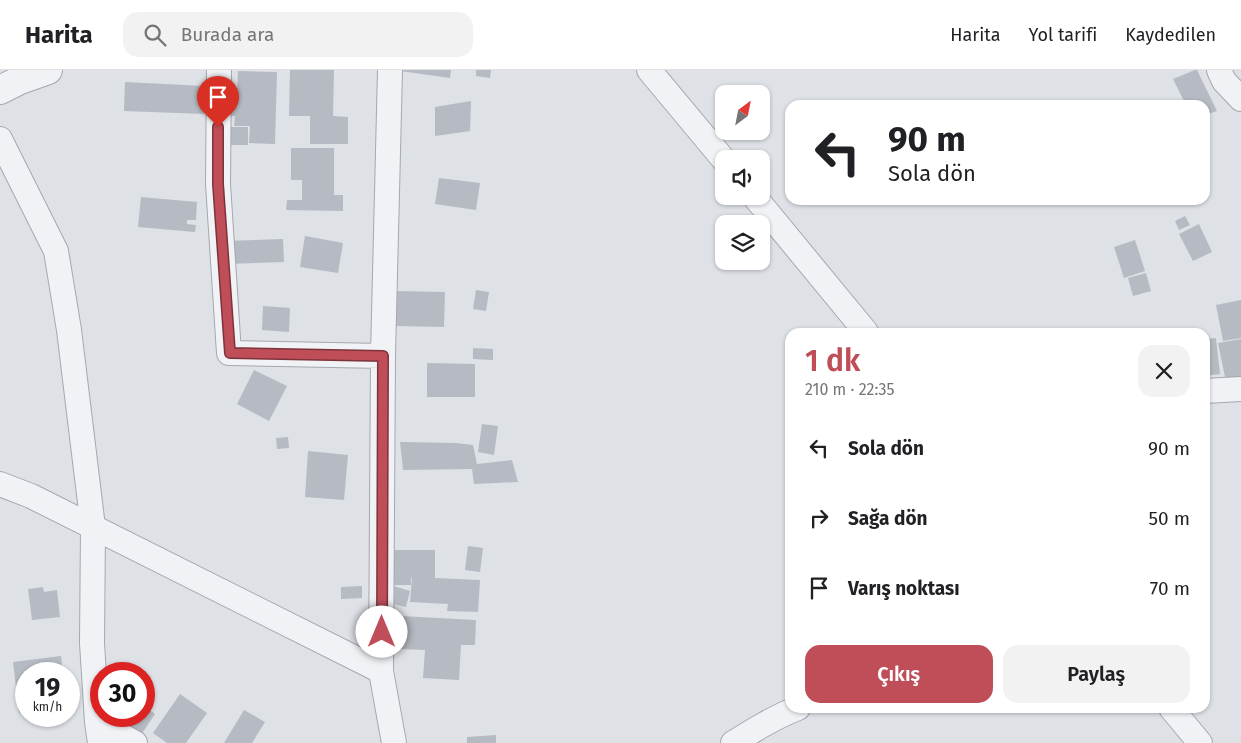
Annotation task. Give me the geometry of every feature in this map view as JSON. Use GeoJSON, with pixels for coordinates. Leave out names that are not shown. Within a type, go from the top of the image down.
{"type":"FeatureCollection","features":[{"type":"Feature","properties":{"kind":"street"},"geometry":{"type":"LineString","coordinates":[[0,90],[20,80],[48,70]]}},
{"type":"Feature","properties":{"kind":"street"},"geometry":{"type":"LineString","coordinates":[[219,70],[218,184],[230,353],[383,356]]}},
{"type":"Feature","properties":{"kind":"street"},"geometry":{"type":"LineString","coordinates":[[390,70],[383,356],[381,671],[394,743]]}},
{"type":"Feature","properties":{"kind":"street"},"geometry":{"type":"LineString","coordinates":[[650,70],[716,150]]}},
{"type":"Feature","properties":{"kind":"street"},"geometry":{"type":"LineString","coordinates":[[1219,70],[1224,81],[1241,99]]}},
{"type":"Feature","properties":{"kind":"street"},"geometry":{"type":"LineString","coordinates":[[0,139],[56,251],[69,330],[93,527],[92,643],[98,733],[135,743]]}},
{"type":"Feature","properties":{"kind":"street"},"geometry":{"type":"LineString","coordinates":[[761,205],[863,328]]}},
{"type":"Feature","properties":{"kind":"street"},"geometry":{"type":"LineString","coordinates":[[1210,391],[1241,388]]}},
{"type":"Feature","properties":{"kind":"street"},"geometry":{"type":"LineString","coordinates":[[0,484],[31,496],[381,671]]}},
{"type":"Feature","properties":{"kind":"street"},"geometry":{"type":"LineString","coordinates":[[733,743],[785,713]]}},
{"type":"Feature","properties":{"kind":"street"},"geometry":{"type":"LineString","coordinates":[[1176,713],[1200,743]]}},
{"type":"Feature","properties":{"kind":"building"},"geometry":{"type":"Polygon","coordinates":[[[290,70],[334,70],[333,116],[348,117],[348,144],[310,144],[310,116],[289,116],[290,70]]]}},
{"type":"Feature","properties":{"kind":"building"},"geometry":{"type":"Polygon","coordinates":[[[400,70],[451,70],[450,78],[400,70]]]}},
{"type":"Feature","properties":{"kind":"building"},"geometry":{"type":"Polygon","coordinates":[[[476,70],[491,70],[490,78],[476,76],[476,70]]]}},
{"type":"Feature","properties":{"kind":"building"},"geometry":{"type":"Polygon","coordinates":[[[1197,70],[1217,111],[1210,113],[1210,100],[1184,100],[1173,79],[1197,70]]]}},
{"type":"Feature","properties":{"kind":"building"},"geometry":{"type":"Polygon","coordinates":[[[238,71],[277,72],[275,144],[249,143],[250,126],[234,126],[235,116],[226,116],[227,89],[237,90],[238,71]]]}},
{"type":"Feature","properties":{"kind":"building"},"geometry":{"type":"Polygon","coordinates":[[[125,82],[205,86],[204,114],[124,111],[125,82]]]}},
{"type":"Feature","properties":{"kind":"building"},"geometry":{"type":"Polygon","coordinates":[[[471,101],[470,131],[435,136],[435,107],[471,101]]]}},
{"type":"Feature","properties":{"kind":"building"},"geometry":{"type":"Polygon","coordinates":[[[227,127],[248,127],[248,145],[228,145],[227,127]]]}},
{"type":"Feature","properties":{"kind":"building"},"geometry":{"type":"Polygon","coordinates":[[[291,148],[334,148],[334,195],[343,195],[343,211],[286,210],[287,200],[302,200],[302,180],[291,180],[291,148]]]}},
{"type":"Feature","properties":{"kind":"building"},"geometry":{"type":"Polygon","coordinates":[[[439,178],[480,183],[476,210],[435,204],[439,178]]]}},
{"type":"Feature","properties":{"kind":"building"},"geometry":{"type":"Polygon","coordinates":[[[141,197],[197,202],[196,220],[187,220],[187,224],[196,225],[195,232],[138,227],[141,197]]]}},
{"type":"Feature","properties":{"kind":"building"},"geometry":{"type":"Polygon","coordinates":[[[1185,216],[1190,225],[1179,230],[1175,221],[1185,216]]]}},
{"type":"Feature","properties":{"kind":"building"},"geometry":{"type":"Polygon","coordinates":[[[1199,224],[1212,252],[1193,261],[1179,234],[1199,224]]]}},
{"type":"Feature","properties":{"kind":"building"},"geometry":{"type":"Polygon","coordinates":[[[305,236],[343,243],[338,273],[300,267],[305,236]]]}},
{"type":"Feature","properties":{"kind":"building"},"geometry":{"type":"Polygon","coordinates":[[[283,239],[284,262],[226,264],[226,241],[283,239]]]}},
{"type":"Feature","properties":{"kind":"building"},"geometry":{"type":"Polygon","coordinates":[[[1135,240],[1145,271],[1124,278],[1114,247],[1135,240]]]}},
{"type":"Feature","properties":{"kind":"building"},"geometry":{"type":"Polygon","coordinates":[[[1146,273],[1151,291],[1133,296],[1128,278],[1146,273]]]}},
{"type":"Feature","properties":{"kind":"building"},"geometry":{"type":"Polygon","coordinates":[[[476,290],[489,292],[486,311],[473,309],[476,290]]]}},
{"type":"Feature","properties":{"kind":"building"},"geometry":{"type":"Polygon","coordinates":[[[396,291],[445,292],[444,327],[396,326],[396,291]]]}},
{"type":"Feature","properties":{"kind":"building"},"geometry":{"type":"Polygon","coordinates":[[[1241,300],[1241,338],[1223,341],[1216,305],[1241,300]]]}},
{"type":"Feature","properties":{"kind":"building"},"geometry":{"type":"Polygon","coordinates":[[[263,306],[290,308],[289,332],[262,330],[263,306]]]}},
{"type":"Feature","properties":{"kind":"building"},"geometry":{"type":"Polygon","coordinates":[[[1216,338],[1220,374],[1210,375],[1210,339],[1216,338]]]}},
{"type":"Feature","properties":{"kind":"building"},"geometry":{"type":"Polygon","coordinates":[[[1241,339],[1241,379],[1226,382],[1218,343],[1241,339]]]}},
{"type":"Feature","properties":{"kind":"building"},"geometry":{"type":"Polygon","coordinates":[[[473,348],[493,349],[493,360],[473,359],[473,348]]]}},
{"type":"Feature","properties":{"kind":"building"},"geometry":{"type":"Polygon","coordinates":[[[427,363],[475,364],[475,397],[427,397],[427,363]]]}},
{"type":"Feature","properties":{"kind":"building"},"geometry":{"type":"Polygon","coordinates":[[[254,370],[287,386],[269,421],[237,404],[254,370]]]}},
{"type":"Feature","properties":{"kind":"building"},"geometry":{"type":"Polygon","coordinates":[[[482,424],[498,426],[494,455],[478,452],[482,424]]]}},
{"type":"Feature","properties":{"kind":"building"},"geometry":{"type":"Polygon","coordinates":[[[288,437],[289,448],[277,449],[276,438],[288,437]]]}},
{"type":"Feature","properties":{"kind":"building"},"geometry":{"type":"Polygon","coordinates":[[[400,442],[473,445],[477,464],[512,460],[518,482],[474,484],[472,469],[403,470],[400,442]]]}},
{"type":"Feature","properties":{"kind":"building"},"geometry":{"type":"Polygon","coordinates":[[[308,451],[348,455],[344,500],[305,497],[308,451]]]}},
{"type":"Feature","properties":{"kind":"building"},"geometry":{"type":"Polygon","coordinates":[[[468,546],[483,548],[480,572],[465,570],[468,546]]]}},
{"type":"Feature","properties":{"kind":"building"},"geometry":{"type":"Polygon","coordinates":[[[392,550],[435,550],[435,578],[480,580],[478,612],[447,611],[448,604],[410,602],[412,578],[411,585],[392,585],[392,550]]]}},
{"type":"Feature","properties":{"kind":"building"},"geometry":{"type":"Polygon","coordinates":[[[390,585],[410,591],[406,607],[386,602],[390,585]]]}},
{"type":"Feature","properties":{"kind":"building"},"geometry":{"type":"Polygon","coordinates":[[[362,586],[362,598],[341,599],[341,587],[362,586]]]}},
{"type":"Feature","properties":{"kind":"building"},"geometry":{"type":"Polygon","coordinates":[[[43,587],[44,592],[57,590],[60,617],[32,620],[28,589],[43,587]]]}},
{"type":"Feature","properties":{"kind":"building"},"geometry":{"type":"Polygon","coordinates":[[[400,616],[476,620],[475,645],[461,645],[459,680],[423,678],[425,650],[399,649],[400,616]]]}},
{"type":"Feature","properties":{"kind":"building"},"geometry":{"type":"Polygon","coordinates":[[[61,656],[62,662],[15,662],[15,679],[13,662],[61,656]]]}},
{"type":"Feature","properties":{"kind":"building"},"geometry":{"type":"Polygon","coordinates":[[[180,694],[207,713],[186,743],[167,743],[153,733],[180,694]]]}},
{"type":"Feature","properties":{"kind":"building"},"geometry":{"type":"Polygon","coordinates":[[[244,710],[265,722],[252,743],[224,743],[244,710]]]}},
{"type":"Feature","properties":{"kind":"building"},"geometry":{"type":"Polygon","coordinates":[[[129,727],[146,727],[141,735],[129,727]]]}},
{"type":"Feature","properties":{"kind":"building"},"geometry":{"type":"Polygon","coordinates":[[[496,735],[496,743],[467,743],[467,737],[496,735]]]}},
{"type":"Feature","properties":{"kind":"route"},"geometry":{"type":"LineString","coordinates":[[218,127],[218,184],[230,353],[383,356],[382,632]]}}]}
